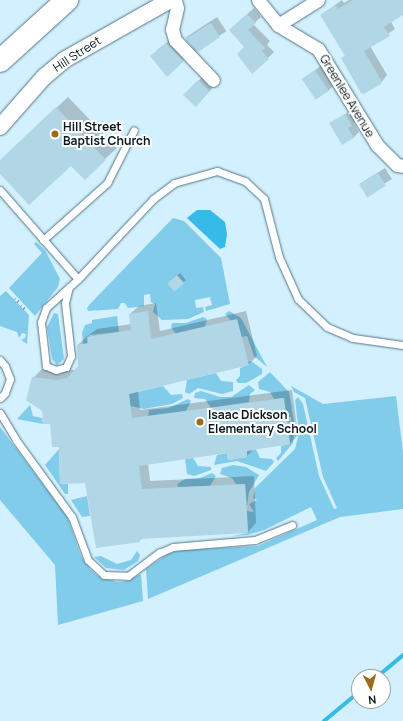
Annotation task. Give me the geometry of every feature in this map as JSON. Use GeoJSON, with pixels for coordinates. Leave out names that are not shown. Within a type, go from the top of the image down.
{"type":"FeatureCollection","features":[{"type":"Feature","properties":{"kind":"highway"},"geometry":{"type":"LineString","coordinates":[[0,61],[67,0]]}},
{"type":"Feature","properties":{"kind":"street","name":"Hill Street"},"geometry":{"type":"LineString","coordinates":[[0,127],[44,77],[64,60],[170,0]]}},
{"type":"Feature","properties":{"kind":"street"},"geometry":{"type":"LineString","coordinates":[[175,0],[177,8],[172,30],[175,40],[213,80]]}},
{"type":"Feature","properties":{"kind":"street","name":"Greenlee Avenue"},"geometry":{"type":"LineString","coordinates":[[258,0],[278,25],[318,49],[377,144],[400,166]]}},
{"type":"Feature","properties":{"kind":"street"},"geometry":{"type":"LineString","coordinates":[[278,25],[318,0]]}},
{"type":"Feature","properties":{"kind":"lane"},"geometry":{"type":"LineString","coordinates":[[43,240],[107,183],[134,130]]}},
{"type":"Feature","properties":{"kind":"lane"},"geometry":{"type":"LineString","coordinates":[[69,287],[65,302],[71,356],[66,367],[56,370],[46,366],[41,322],[46,308],[69,287],[78,279],[153,199],[174,183],[217,171],[246,181],[264,199],[280,257],[298,299],[327,327],[353,338],[403,345]]}},
{"type":"Feature","properties":{"kind":"lane"},"geometry":{"type":"LineString","coordinates":[[0,190],[78,279]]}},
{"type":"Feature","properties":{"kind":"lane"},"geometry":{"type":"LineString","coordinates":[[0,360],[6,366],[10,379],[5,393],[0,398]]}},
{"type":"Feature","properties":{"kind":"lane"},"geometry":{"type":"LineString","coordinates":[[0,413],[16,440],[72,517],[88,560],[104,575],[128,576],[159,553],[173,547],[255,540],[292,525]]}},
{"type":"Feature","properties":{"kind":"path"},"geometry":{"type":"LineString","coordinates":[[15,298],[19,302]]}},
{"type":"Feature","properties":{"kind":"path"},"geometry":{"type":"LineString","coordinates":[[22,305],[25,309]]}},
{"type":"Feature","properties":{"kind":"shaded area"},"geometry":{"type":"Polygon","coordinates":[[[197,210],[210,210],[225,222],[227,234],[225,247],[220,249],[187,218],[197,210]]]}},
{"type":"Feature","properties":{"kind":"shaded area"},"geometry":{"type":"Polygon","coordinates":[[[173,218],[184,221],[221,258],[230,304],[206,311],[205,307],[212,305],[210,297],[195,300],[196,308],[203,307],[204,312],[188,319],[162,320],[153,312],[155,304],[151,302],[150,294],[144,295],[144,306],[128,308],[125,303],[121,303],[118,309],[88,311],[87,308],[90,304],[173,218]]]}},
{"type":"Feature","properties":{"kind":"shaded area"},"geometry":{"type":"Polygon","coordinates":[[[36,242],[45,250],[60,279],[58,287],[35,316],[9,288],[42,253],[34,244],[36,242]]]}},
{"type":"Feature","properties":{"kind":"shaded area"},"geometry":{"type":"Polygon","coordinates":[[[6,291],[29,315],[27,344],[21,340],[25,338],[26,334],[22,333],[19,338],[17,332],[0,326],[0,296],[6,291]]]}},
{"type":"Feature","properties":{"kind":"shaded area"},"geometry":{"type":"Polygon","coordinates":[[[229,311],[241,318],[267,367],[254,356],[247,336],[241,337],[237,320],[231,321],[225,314],[229,311]]]}},
{"type":"Feature","properties":{"kind":"shaded area"},"geometry":{"type":"Polygon","coordinates":[[[54,313],[58,314],[64,359],[57,365],[52,359],[47,327],[54,313]]]}},
{"type":"Feature","properties":{"kind":"shaded area"},"geometry":{"type":"Polygon","coordinates":[[[117,316],[119,332],[89,335],[84,356],[82,333],[85,325],[92,323],[92,320],[117,316]]]}},
{"type":"Feature","properties":{"kind":"shaded area"},"geometry":{"type":"Polygon","coordinates":[[[203,317],[207,319],[205,327],[176,334],[171,327],[172,323],[186,323],[203,317]]]}},
{"type":"Feature","properties":{"kind":"shaded area"},"geometry":{"type":"Polygon","coordinates":[[[251,361],[262,369],[262,374],[246,383],[238,383],[236,380],[240,376],[240,368],[248,365],[248,362],[251,361]]]}},
{"type":"Feature","properties":{"kind":"shaded area"},"geometry":{"type":"Polygon","coordinates":[[[270,372],[289,392],[295,428],[292,428],[291,417],[286,417],[283,398],[274,399],[270,392],[259,389],[258,382],[270,372]]]}},
{"type":"Feature","properties":{"kind":"shaded area"},"geometry":{"type":"Polygon","coordinates":[[[216,373],[221,381],[233,382],[233,391],[222,394],[198,388],[189,394],[185,392],[187,380],[216,373]]]}},
{"type":"Feature","properties":{"kind":"shaded area"},"geometry":{"type":"Polygon","coordinates":[[[249,385],[255,390],[250,394],[249,402],[211,408],[205,399],[194,398],[195,393],[201,391],[220,397],[231,397],[249,385]]]}},
{"type":"Feature","properties":{"kind":"shaded area"},"geometry":{"type":"Polygon","coordinates":[[[163,386],[171,395],[182,394],[183,398],[172,404],[144,409],[130,406],[129,394],[163,386]]]}},
{"type":"Feature","properties":{"kind":"shaded area"},"geometry":{"type":"Polygon","coordinates":[[[291,386],[323,404],[396,396],[403,452],[403,509],[340,517],[148,599],[146,569],[169,553],[181,550],[258,546],[317,520],[311,507],[264,530],[247,535],[232,536],[248,533],[247,511],[254,512],[249,504],[257,500],[253,498],[255,488],[295,449],[299,433],[295,400],[298,397],[303,404],[319,476],[334,509],[337,508],[323,477],[305,398],[294,392],[291,386]]]}},
{"type":"Feature","properties":{"kind":"shaded area"},"geometry":{"type":"Polygon","coordinates":[[[188,399],[191,401],[186,411],[148,416],[149,410],[169,408],[188,399]]]}},
{"type":"Feature","properties":{"kind":"shaded area"},"geometry":{"type":"Polygon","coordinates":[[[30,405],[33,416],[42,418],[43,424],[17,419],[30,405]]]}},
{"type":"Feature","properties":{"kind":"shaded area"},"geometry":{"type":"Polygon","coordinates":[[[0,427],[67,516],[81,556],[90,569],[98,576],[117,582],[126,581],[141,574],[143,601],[58,625],[55,565],[0,500],[0,427]]]}},
{"type":"Feature","properties":{"kind":"shaded area"},"geometry":{"type":"Polygon","coordinates":[[[295,431],[293,443],[278,461],[276,458],[281,453],[281,446],[290,444],[288,432],[295,431]]]}},
{"type":"Feature","properties":{"kind":"shaded area"},"geometry":{"type":"Polygon","coordinates":[[[59,449],[60,484],[68,484],[68,494],[65,494],[45,465],[59,449]]]}},
{"type":"Feature","properties":{"kind":"shaded area"},"geometry":{"type":"Polygon","coordinates":[[[256,449],[260,458],[272,459],[274,462],[266,471],[237,461],[214,465],[217,455],[227,453],[228,460],[247,457],[247,451],[256,449]]]}},
{"type":"Feature","properties":{"kind":"shaded area"},"geometry":{"type":"Polygon","coordinates":[[[193,458],[198,466],[211,467],[211,470],[194,476],[187,474],[185,459],[193,458]]]}},
{"type":"Feature","properties":{"kind":"shaded area"},"geometry":{"type":"Polygon","coordinates":[[[233,465],[246,467],[259,475],[249,492],[247,506],[245,484],[236,484],[232,478],[220,474],[222,468],[233,465]]]}},
{"type":"Feature","properties":{"kind":"shaded area"},"geometry":{"type":"Polygon","coordinates":[[[212,473],[216,476],[210,486],[178,487],[177,484],[185,479],[200,478],[212,473]]]}},
{"type":"Feature","properties":{"kind":"shaded area"},"geometry":{"type":"Polygon","coordinates":[[[87,496],[90,516],[82,517],[71,500],[87,496]]]}},
{"type":"Feature","properties":{"kind":"shaded area"},"geometry":{"type":"Polygon","coordinates":[[[137,551],[140,555],[138,561],[124,570],[106,568],[94,557],[101,556],[117,564],[131,560],[137,551]]]}},
{"type":"Feature","properties":{"kind":"building"},"geometry":{"type":"Polygon","coordinates":[[[353,0],[403,0],[403,15],[384,27],[390,36],[364,51],[382,82],[364,94],[361,93],[341,58],[345,56],[320,15],[335,5],[338,9],[353,0]]]}},
{"type":"Feature","properties":{"kind":"building"},"geometry":{"type":"Polygon","coordinates":[[[247,14],[256,23],[248,30],[265,48],[262,51],[269,59],[252,74],[237,54],[244,47],[229,30],[247,14]]]}},
{"type":"Feature","properties":{"kind":"building"},"geometry":{"type":"Polygon","coordinates":[[[211,23],[220,37],[198,52],[185,39],[211,23]]]}},
{"type":"Feature","properties":{"kind":"building"},"geometry":{"type":"Polygon","coordinates":[[[166,43],[184,61],[167,77],[150,56],[166,43]]]}},
{"type":"Feature","properties":{"kind":"building"},"geometry":{"type":"Polygon","coordinates":[[[315,70],[329,91],[316,100],[302,79],[315,70]]]}},
{"type":"Feature","properties":{"kind":"building"},"geometry":{"type":"Polygon","coordinates":[[[198,80],[209,91],[196,107],[183,95],[198,80]]]}},
{"type":"Feature","properties":{"kind":"building","name":"Hill Street Baptist Church"},"geometry":{"type":"Polygon","coordinates":[[[56,107],[106,160],[85,180],[71,166],[29,205],[0,174],[0,160],[56,107]]]}},
{"type":"Feature","properties":{"kind":"building"},"geometry":{"type":"Polygon","coordinates":[[[345,114],[352,126],[348,128],[354,138],[342,145],[329,123],[345,114]]]}},
{"type":"Feature","properties":{"kind":"building"},"geometry":{"type":"Polygon","coordinates":[[[378,173],[386,186],[367,197],[359,185],[378,173]]]}},
{"type":"Feature","properties":{"kind":"building"},"geometry":{"type":"Polygon","coordinates":[[[177,275],[184,283],[174,292],[167,284],[177,275]]]}},
{"type":"Feature","properties":{"kind":"building","name":"Isaac Dickson Elementary School"},"geometry":{"type":"Polygon","coordinates":[[[148,311],[151,339],[237,319],[249,365],[129,394],[132,418],[284,398],[290,444],[247,451],[247,457],[228,460],[227,453],[139,466],[142,489],[245,484],[248,533],[140,539],[140,542],[96,548],[85,483],[60,484],[59,447],[52,447],[50,424],[43,424],[42,411],[26,400],[32,377],[57,380],[67,378],[78,366],[77,345],[88,343],[87,337],[131,330],[129,314],[148,311]]]}},
{"type":"Feature","properties":{"kind":"waterway"},"geometry":{"type":"LineString","coordinates":[[386,669],[403,655]]}},
{"type":"Feature","properties":{"kind":"waterway"},"geometry":{"type":"LineString","coordinates":[[324,721],[351,699]]}},
{"type":"Feature","properties":{"kind":"place","name":"Hill Street Baptist Church"},"geometry":{"type":"Point","coordinates":[55,134]}},
{"type":"Feature","properties":{"kind":"place","name":"Isaac Dickson Elementary School"},"geometry":{"type":"Point","coordinates":[200,422]}}]}
